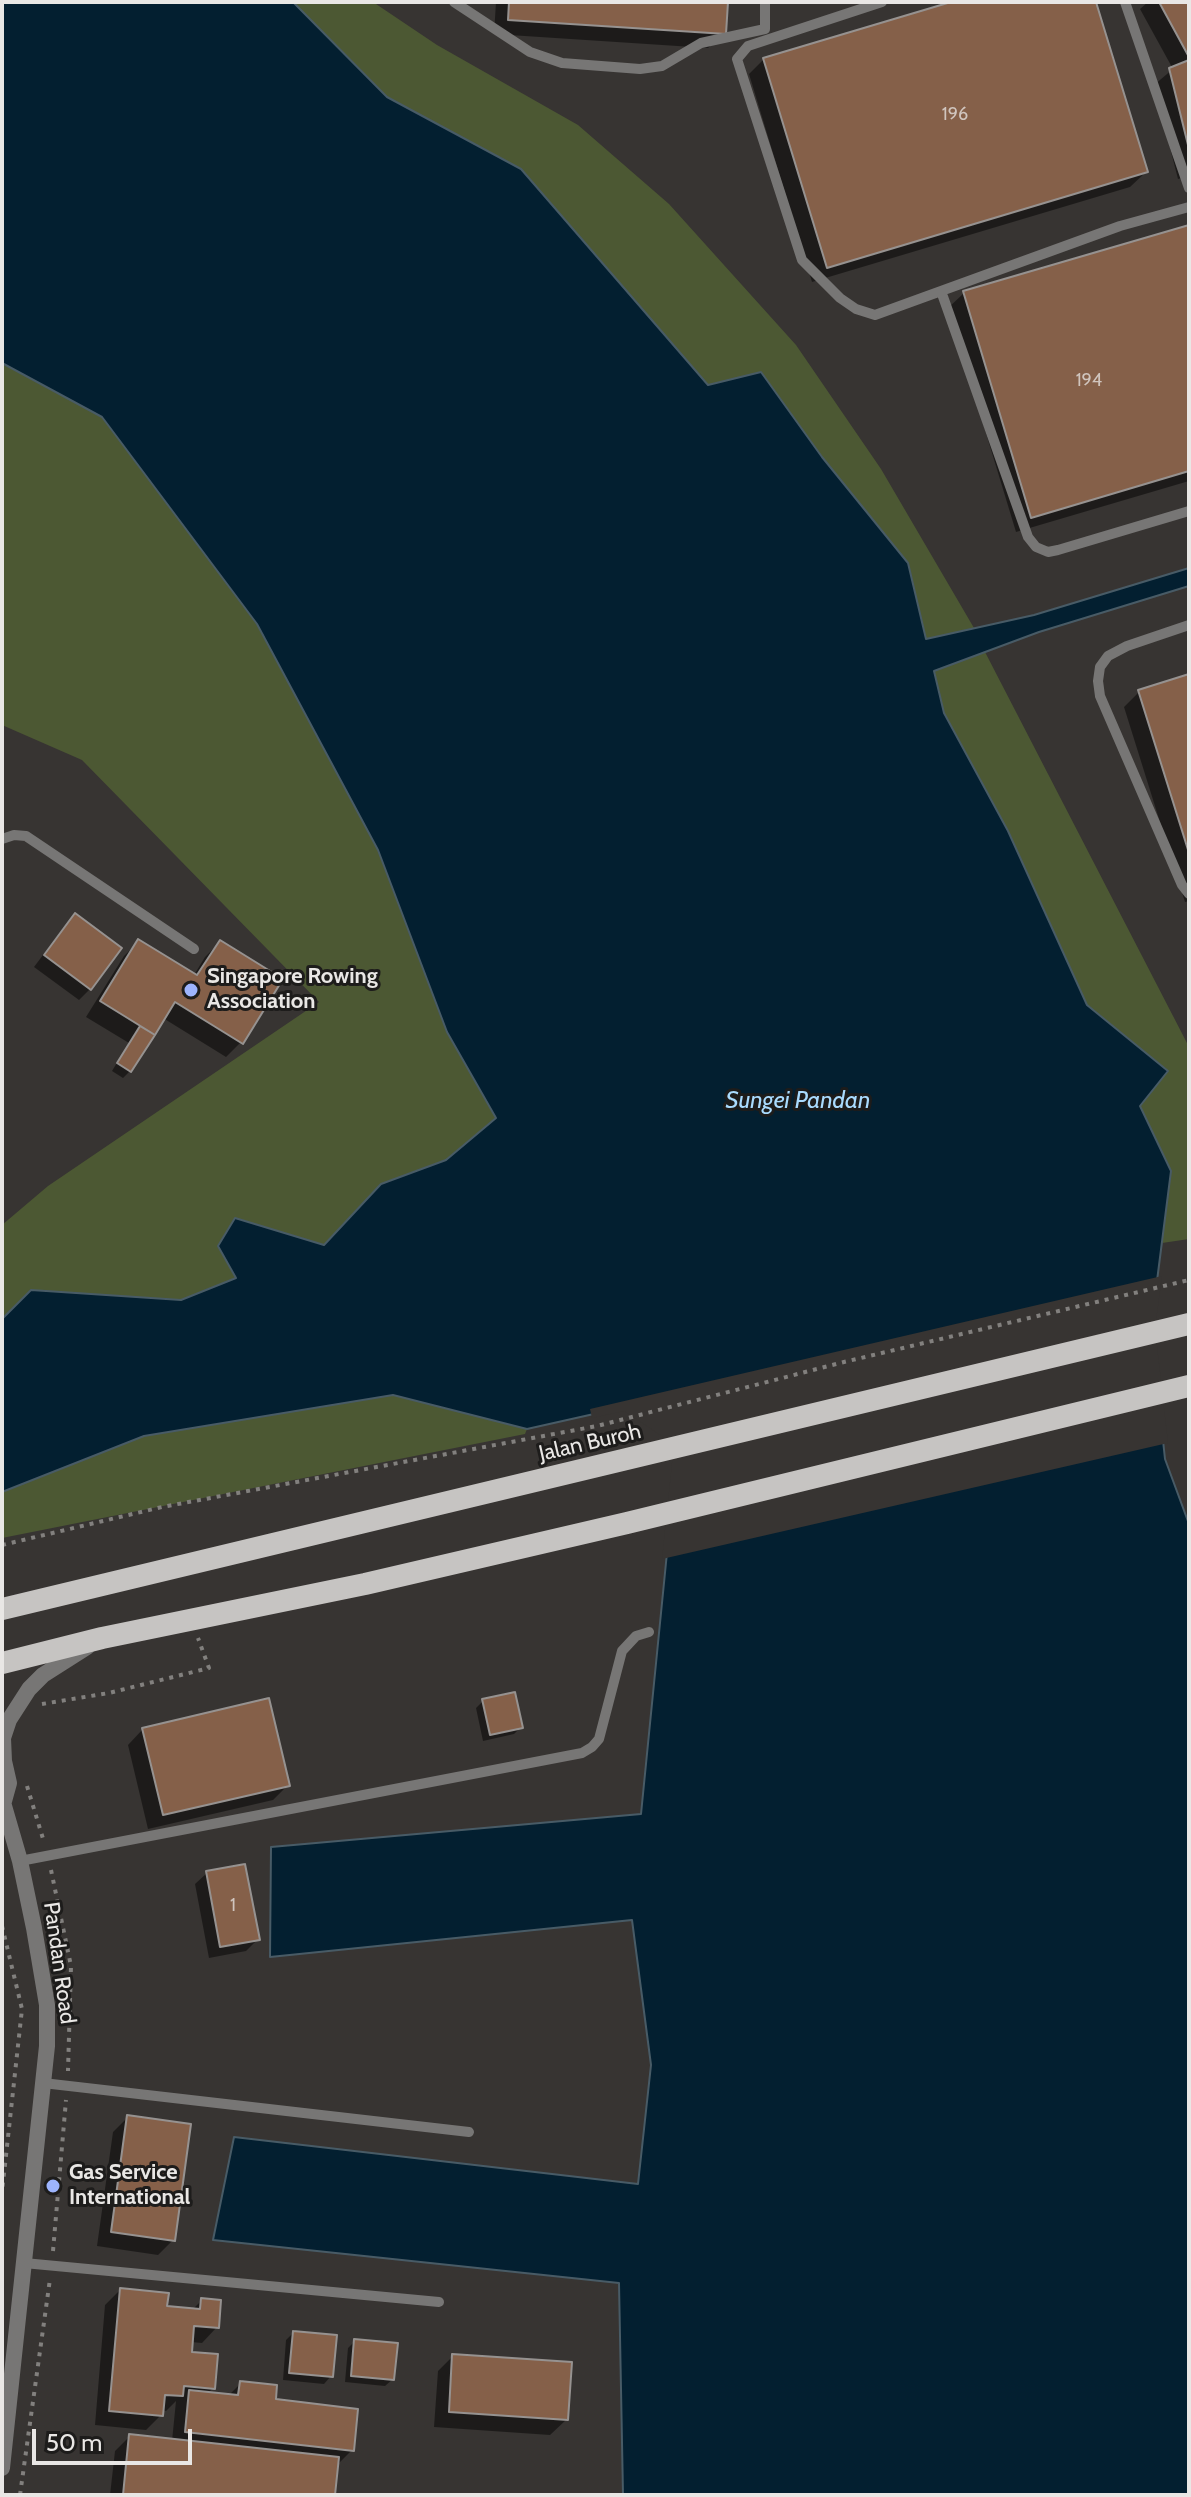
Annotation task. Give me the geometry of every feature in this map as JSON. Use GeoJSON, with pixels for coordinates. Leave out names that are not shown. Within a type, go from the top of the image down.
{"type":"FeatureCollection","features":[{"type":"Feature","properties":{"kind":"highway","name":"Jalan Buroh"},"geometry":{"type":"LineString","coordinates":[[2,1609],[1189,1324]]}},
{"type":"Feature","properties":{"kind":"highway"},"geometry":{"type":"LineString","coordinates":[[2,1663],[102,1638],[365,1584],[627,1523],[1189,1386]]}},
{"type":"Feature","properties":{"kind":"street","name":"Pandan Road"},"geometry":{"type":"LineString","coordinates":[[2,2468],[47,2046],[47,2005],[34,1928],[3,1800],[9,1783],[3,1738],[9,1720],[29,1689],[43,1675],[102,1638]]}},
{"type":"Feature","properties":{"kind":"lane"},"geometry":{"type":"LineString","coordinates":[[454,2],[530,52],[562,63],[640,69],[662,66],[701,43],[765,29],[765,2]]}},
{"type":"Feature","properties":{"kind":"lane"},"geometry":{"type":"LineString","coordinates":[[882,2],[748,46],[737,59],[802,260],[840,298],[856,309],[875,315],[1120,226],[1189,207]]}},
{"type":"Feature","properties":{"kind":"lane"},"geometry":{"type":"LineString","coordinates":[[1125,2],[1189,188]]}},
{"type":"Feature","properties":{"kind":"lane"},"geometry":{"type":"LineString","coordinates":[[941,291],[1028,537],[1036,547],[1048,552],[1058,550],[1189,511]]}},
{"type":"Feature","properties":{"kind":"lane"},"geometry":{"type":"LineString","coordinates":[[1189,625],[1127,646],[1108,656],[1100,667],[1098,681],[1100,696],[1182,885],[1189,894]]}},
{"type":"Feature","properties":{"kind":"lane"},"geometry":{"type":"LineString","coordinates":[[2,839],[14,835],[26,836],[194,949]]}},
{"type":"Feature","properties":{"kind":"lane"},"geometry":{"type":"LineString","coordinates":[[20,1861],[582,1753],[599,1739],[622,1651],[628,1641],[649,1632]]}},
{"type":"Feature","properties":{"kind":"lane"},"geometry":{"type":"LineString","coordinates":[[43,2083],[469,2132]]}},
{"type":"Feature","properties":{"kind":"lane"},"geometry":{"type":"LineString","coordinates":[[24,2263],[439,2302]]}},
{"type":"Feature","properties":{"kind":"path"},"geometry":{"type":"LineString","coordinates":[[2,1545],[162,1507],[597,1426],[844,1362],[1189,1280]]}},
{"type":"Feature","properties":{"kind":"path"},"geometry":{"type":"LineString","coordinates":[[41,1705],[109,1693],[209,1668],[192,1618]]}},
{"type":"Feature","properties":{"kind":"path"},"geometry":{"type":"LineString","coordinates":[[2,1926],[22,2009],[2,2192]]}},
{"type":"Feature","properties":{"kind":"green space"},"geometry":{"type":"Polygon","coordinates":[[[293,2],[373,2],[437,45],[578,125],[669,204],[796,345],[881,469],[974,628],[926,639],[908,563],[822,457],[761,372],[708,385],[521,169],[387,97],[293,2]]]}},
{"type":"Feature","properties":{"kind":"green space"},"geometry":{"type":"Polygon","coordinates":[[[2,363],[102,417],[257,624],[378,850],[447,1032],[496,1118],[446,1160],[381,1184],[324,1245],[236,1218],[218,1246],[236,1278],[181,1300],[31,1290],[2,1319],[2,1225],[48,1186],[319,1002],[82,760],[2,725],[2,363]]]}},
{"type":"Feature","properties":{"kind":"green space"},"geometry":{"type":"Polygon","coordinates":[[[985,652],[1188,1045],[1189,1239],[1162,1243],[1171,1171],[1139,1106],[1168,1071],[1087,1005],[1008,831],[944,713],[934,670],[985,652]]]}},
{"type":"Feature","properties":{"kind":"green space"},"geometry":{"type":"Polygon","coordinates":[[[393,1395],[527,1429],[525,1434],[2,1538],[2,1492],[144,1436],[393,1395]]]}},
{"type":"Feature","properties":{"kind":"water","name":"Sungei Pandan"},"geometry":{"type":"Polygon","coordinates":[[[2,2],[293,2],[387,97],[521,169],[708,385],[761,372],[822,457],[908,563],[926,639],[1034,615],[1189,568],[1189,586],[1039,632],[934,671],[944,713],[1008,831],[1087,1005],[1168,1071],[1140,1106],[1171,1171],[1151,1328],[1165,1459],[1189,1524],[1189,2495],[623,2495],[619,2283],[213,2240],[234,2137],[638,2184],[651,2065],[632,1920],[270,1957],[271,1847],[641,1814],[678,1442],[625,1407],[527,1429],[393,1395],[144,1436],[2,1492],[2,1319],[31,1290],[181,1300],[236,1278],[218,1246],[235,1218],[324,1245],[381,1184],[446,1160],[496,1118],[447,1032],[378,850],[257,624],[102,417],[2,363],[2,2]]]}},
{"type":"Feature","properties":{"kind":"pier"},"geometry":{"type":"Polygon","coordinates":[[[1162,1276],[1155,1328],[1168,1443],[662,1559],[674,1444],[624,1411],[592,1418],[590,1409],[1162,1276]]]}},
{"type":"Feature","properties":{"kind":"building"},"geometry":{"type":"Polygon","coordinates":[[[509,2],[728,2],[726,34],[508,20],[509,2]]]}},
{"type":"Feature","properties":{"kind":"building"},"geometry":{"type":"Polygon","coordinates":[[[951,2],[1096,2],[1148,172],[827,268],[763,58],[951,2]]]}},
{"type":"Feature","properties":{"kind":"building"},"geometry":{"type":"Polygon","coordinates":[[[1159,2],[1189,2],[1189,57],[1159,2]]]}},
{"type":"Feature","properties":{"kind":"building"},"geometry":{"type":"Polygon","coordinates":[[[1189,60],[1189,149],[1169,68],[1189,60]]]}},
{"type":"Feature","properties":{"kind":"building"},"geometry":{"type":"Polygon","coordinates":[[[1189,225],[1189,471],[1031,518],[963,291],[1189,225]]]}},
{"type":"Feature","properties":{"kind":"building"},"geometry":{"type":"Polygon","coordinates":[[[1189,674],[1189,853],[1138,690],[1189,674]]]}},
{"type":"Feature","properties":{"kind":"building"},"geometry":{"type":"Polygon","coordinates":[[[75,913],[122,948],[91,990],[44,955],[75,913]]]}},
{"type":"Feature","properties":{"kind":"building","name":"Singapore Rowing Association"},"geometry":{"type":"Polygon","coordinates":[[[138,939],[197,975],[220,940],[283,979],[243,1044],[175,1002],[155,1035],[100,1001],[138,939]]]}},
{"type":"Feature","properties":{"kind":"building"},"geometry":{"type":"Polygon","coordinates":[[[140,1026],[155,1035],[131,1072],[117,1063],[140,1026]]]}},
{"type":"Feature","properties":{"kind":"building"},"geometry":{"type":"Polygon","coordinates":[[[515,1692],[523,1728],[490,1735],[482,1699],[515,1692]]]}},
{"type":"Feature","properties":{"kind":"building"},"geometry":{"type":"Polygon","coordinates":[[[269,1698],[290,1786],[163,1815],[142,1728],[269,1698]]]}},
{"type":"Feature","properties":{"kind":"building"},"geometry":{"type":"Polygon","coordinates":[[[245,1864],[260,1940],[220,1947],[206,1871],[245,1864]]]}},
{"type":"Feature","properties":{"kind":"building"},"geometry":{"type":"Polygon","coordinates":[[[127,2115],[191,2124],[175,2241],[111,2232],[127,2115]]]}},
{"type":"Feature","properties":{"kind":"building"},"geometry":{"type":"Polygon","coordinates":[[[120,2288],[169,2293],[167,2306],[200,2309],[201,2298],[221,2300],[219,2328],[194,2326],[192,2352],[218,2354],[215,2389],[184,2386],[183,2396],[165,2395],[163,2416],[109,2411],[120,2288]]]}},
{"type":"Feature","properties":{"kind":"building"},"geometry":{"type":"Polygon","coordinates":[[[293,2331],[337,2335],[333,2377],[289,2373],[293,2331]]]}},
{"type":"Feature","properties":{"kind":"building"},"geometry":{"type":"Polygon","coordinates":[[[354,2339],[398,2343],[394,2380],[351,2376],[354,2339]]]}},
{"type":"Feature","properties":{"kind":"building"},"geometry":{"type":"Polygon","coordinates":[[[452,2354],[572,2362],[568,2420],[449,2412],[452,2354]]]}},
{"type":"Feature","properties":{"kind":"building"},"geometry":{"type":"Polygon","coordinates":[[[240,2381],[277,2385],[276,2399],[358,2409],[354,2451],[185,2432],[189,2390],[238,2395],[240,2381]]]}},
{"type":"Feature","properties":{"kind":"building"},"geometry":{"type":"Polygon","coordinates":[[[129,2434],[339,2457],[335,2495],[123,2495],[129,2434]]]}},
{"type":"Feature","properties":{"kind":"place","name":"Singapore Rowing Association"},"geometry":{"type":"Point","coordinates":[191,990]}},
{"type":"Feature","properties":{"kind":"place","name":"Gas Service International"},"geometry":{"type":"Point","coordinates":[53,2186]}}]}
